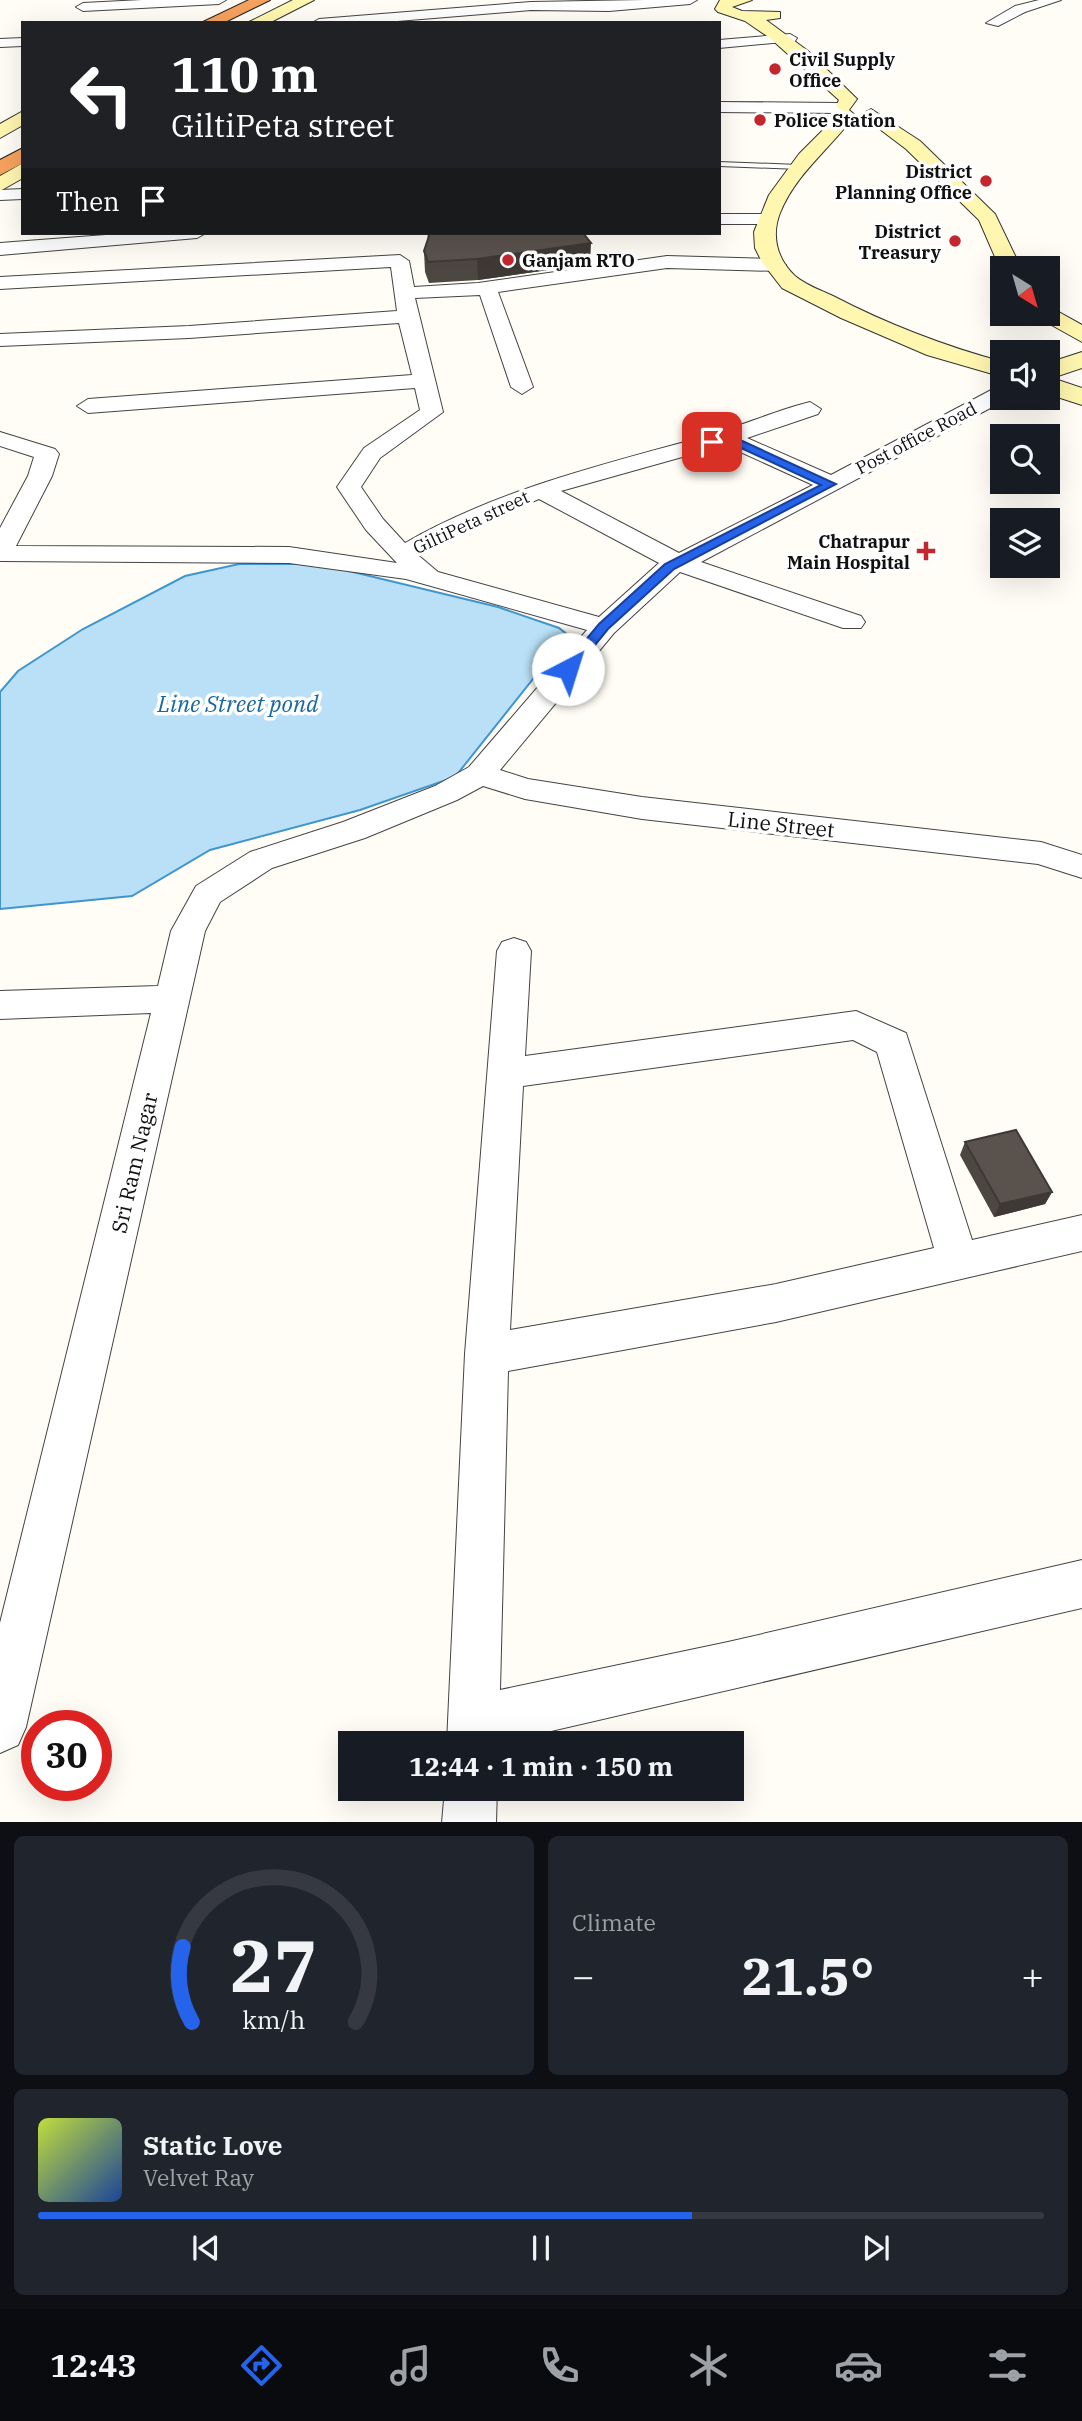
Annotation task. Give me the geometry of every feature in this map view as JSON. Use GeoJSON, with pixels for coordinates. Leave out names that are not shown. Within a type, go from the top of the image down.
{"type":"FeatureCollection","features":[{"type":"Feature","properties":{"kind":"highway"},"geometry":{"type":"LineString","coordinates":[[214,21],[262,0]]}},
{"type":"Feature","properties":{"kind":"highway"},"geometry":{"type":"LineString","coordinates":[[240,21],[285,0]]}},
{"type":"Feature","properties":{"kind":"highway"},"geometry":{"type":"LineString","coordinates":[[0,147],[21,133]]}},
{"type":"Feature","properties":{"kind":"highway"},"geometry":{"type":"LineString","coordinates":[[0,169],[21,155]]}},
{"type":"Feature","properties":{"kind":"main road"},"geometry":{"type":"LineString","coordinates":[[259,21],[306,0]]}},
{"type":"Feature","properties":{"kind":"main road"},"geometry":{"type":"LineString","coordinates":[[691,0],[726,4],[750,17],[785,39],[858,94],[854,110],[799,167],[776,199],[768,219],[765,247],[788,282],[854,316],[947,355],[990,367]]}},
{"type":"Feature","properties":{"kind":"main road"},"geometry":{"type":"LineString","coordinates":[[726,4],[744,0]]}},
{"type":"Feature","properties":{"kind":"main road"},"geometry":{"type":"LineString","coordinates":[[750,17],[774,5],[785,39]]}},
{"type":"Feature","properties":{"kind":"main road"},"geometry":{"type":"LineString","coordinates":[[854,110],[913,145],[988,218],[1005,256]]}},
{"type":"Feature","properties":{"kind":"main road"},"geometry":{"type":"LineString","coordinates":[[0,132],[21,117]]}},
{"type":"Feature","properties":{"kind":"main road"},"geometry":{"type":"LineString","coordinates":[[0,185],[21,170]]}},
{"type":"Feature","properties":{"kind":"main road"},"geometry":{"type":"LineString","coordinates":[[1060,321],[1082,335]]}},
{"type":"Feature","properties":{"kind":"main road"},"geometry":{"type":"LineString","coordinates":[[1060,367],[1082,359]]}},
{"type":"Feature","properties":{"kind":"main road"},"geometry":{"type":"LineString","coordinates":[[1060,389],[1082,397]]}},
{"type":"Feature","properties":{"kind":"street"},"geometry":{"type":"LineString","coordinates":[[78,21],[85,4],[219,0]]}},
{"type":"Feature","properties":{"kind":"street"},"geometry":{"type":"LineString","coordinates":[[362,21],[426,18],[531,6],[609,7],[691,0]]}},
{"type":"Feature","properties":{"kind":"street"},"geometry":{"type":"LineString","coordinates":[[993,23],[1020,9],[1054,0]]}},
{"type":"Feature","properties":{"kind":"street"},"geometry":{"type":"LineString","coordinates":[[721,44],[785,39]]}},
{"type":"Feature","properties":{"kind":"street"},"geometry":{"type":"LineString","coordinates":[[0,43],[21,42]]}},
{"type":"Feature","properties":{"kind":"street"},"geometry":{"type":"LineString","coordinates":[[721,107],[854,110]]}},
{"type":"Feature","properties":{"kind":"street"},"geometry":{"type":"LineString","coordinates":[[0,195],[21,194]]}},
{"type":"Feature","properties":{"kind":"street"},"geometry":{"type":"LineString","coordinates":[[721,219],[768,219]]}},
{"type":"Feature","properties":{"kind":"street"},"geometry":{"type":"LineString","coordinates":[[0,250],[174,235]]}},
{"type":"Feature","properties":{"kind":"street"},"geometry":{"type":"LineString","coordinates":[[0,283],[400,261],[405,305],[432,412],[372,453],[349,487],[363,513],[402,555],[428,577]]}},
{"type":"Feature","properties":{"kind":"street"},"geometry":{"type":"LineString","coordinates":[[0,340],[189,332],[405,305],[486,287],[667,262],[777,265]]}},
{"type":"Feature","properties":{"kind":"street"},"geometry":{"type":"LineString","coordinates":[[486,287],[500,313],[508,354],[522,387]]}},
{"type":"Feature","properties":{"kind":"street"},"geometry":{"type":"LineString","coordinates":[[88,406],[424,381]]}},
{"type":"Feature","properties":{"kind":"street","name":"Post office Road"},"geometry":{"type":"LineString","coordinates":[[480,774],[604,626],[677,562],[990,400]]}},
{"type":"Feature","properties":{"kind":"street","name":"GiltiPeta street"},"geometry":{"type":"LineString","coordinates":[[402,555],[445,530],[540,490],[727,437],[810,409]]}},
{"type":"Feature","properties":{"kind":"street"},"geometry":{"type":"LineString","coordinates":[[727,437],[830,484]]}},
{"type":"Feature","properties":{"kind":"street"},"geometry":{"type":"LineString","coordinates":[[0,439],[47,454],[40,476],[0,553],[289,555],[428,577],[604,626]]}},
{"type":"Feature","properties":{"kind":"street","name":"GiltiPeta street"},"geometry":{"type":"LineString","coordinates":[[540,490],[677,562],[852,622]]}},
{"type":"Feature","properties":{"kind":"street","name":"Line Street"},"geometry":{"type":"LineString","coordinates":[[480,774],[525,789],[642,808],[1041,853],[1082,867]]}},
{"type":"Feature","properties":{"kind":"street","name":"Sri Ram Nagar"},"geometry":{"type":"LineString","coordinates":[[0,1727],[188,931],[208,894],[261,860],[366,825],[446,793],[480,774]]}},
{"type":"Feature","properties":{"kind":"street"},"geometry":{"type":"LineString","coordinates":[[473,1731],[487,1354],[514,951]]}},
{"type":"Feature","properties":{"kind":"street"},"geometry":{"type":"LineString","coordinates":[[0,1005],[172,999]]}},
{"type":"Feature","properties":{"kind":"street"},"geometry":{"type":"LineString","coordinates":[[506,1074],[856,1025],[893,1043],[958,1262]]}},
{"type":"Feature","properties":{"kind":"street"},"geometry":{"type":"LineString","coordinates":[[487,1354],[776,1303],[1082,1233]]}},
{"type":"Feature","properties":{"kind":"street"},"geometry":{"type":"LineString","coordinates":[[477,1731],[728,1667],[1082,1584]]}},
{"type":"Feature","properties":{"kind":"street"},"geometry":{"type":"LineString","coordinates":[[468,1822],[470,1801]]}},
{"type":"Feature","properties":{"kind":"lane"},"geometry":{"type":"LineString","coordinates":[[721,164],[799,167]]}},
{"type":"Feature","properties":{"kind":"water","name":"Line Street pond"},"geometry":{"type":"Polygon","coordinates":[[[239,564],[320,564],[498,607],[559,628],[568,635],[455,777],[360,810],[210,850],[132,896],[0,909],[0,692],[18,671],[83,629],[185,576],[239,564]]]}},
{"type":"Feature","properties":{"kind":"building"},"geometry":{"type":"Polygon","coordinates":[[[429,235],[585,235],[591,243],[477,259],[428,262],[424,251],[429,235]]]}},
{"type":"Feature","properties":{"kind":"building"},"geometry":{"type":"Polygon","coordinates":[[[1016,1130],[1052,1192],[1000,1204],[965,1142],[1016,1130]]]}},
{"type":"Feature","properties":{"kind":"place","name":"Civil Supply Office"},"geometry":{"type":"Point","coordinates":[775,69]}},
{"type":"Feature","properties":{"kind":"place","name":"Police Station"},"geometry":{"type":"Point","coordinates":[760,120]}},
{"type":"Feature","properties":{"kind":"place","name":"District Planning Office"},"geometry":{"type":"Point","coordinates":[986,181]}},
{"type":"Feature","properties":{"kind":"place","name":"District Treasury"},"geometry":{"type":"Point","coordinates":[955,241]}},
{"type":"Feature","properties":{"kind":"place","name":"Ganjam RTO"},"geometry":{"type":"Point","coordinates":[508,260]}},
{"type":"Feature","properties":{"kind":"place","name":"Chatrapur Main Hospital"},"geometry":{"type":"Point","coordinates":[926,551]}},
{"type":"Feature","properties":{"kind":"route"},"geometry":{"type":"LineString","coordinates":[[568,669],[604,626],[677,562],[780,512],[830,484],[727,437],[712,442]]}}]}
